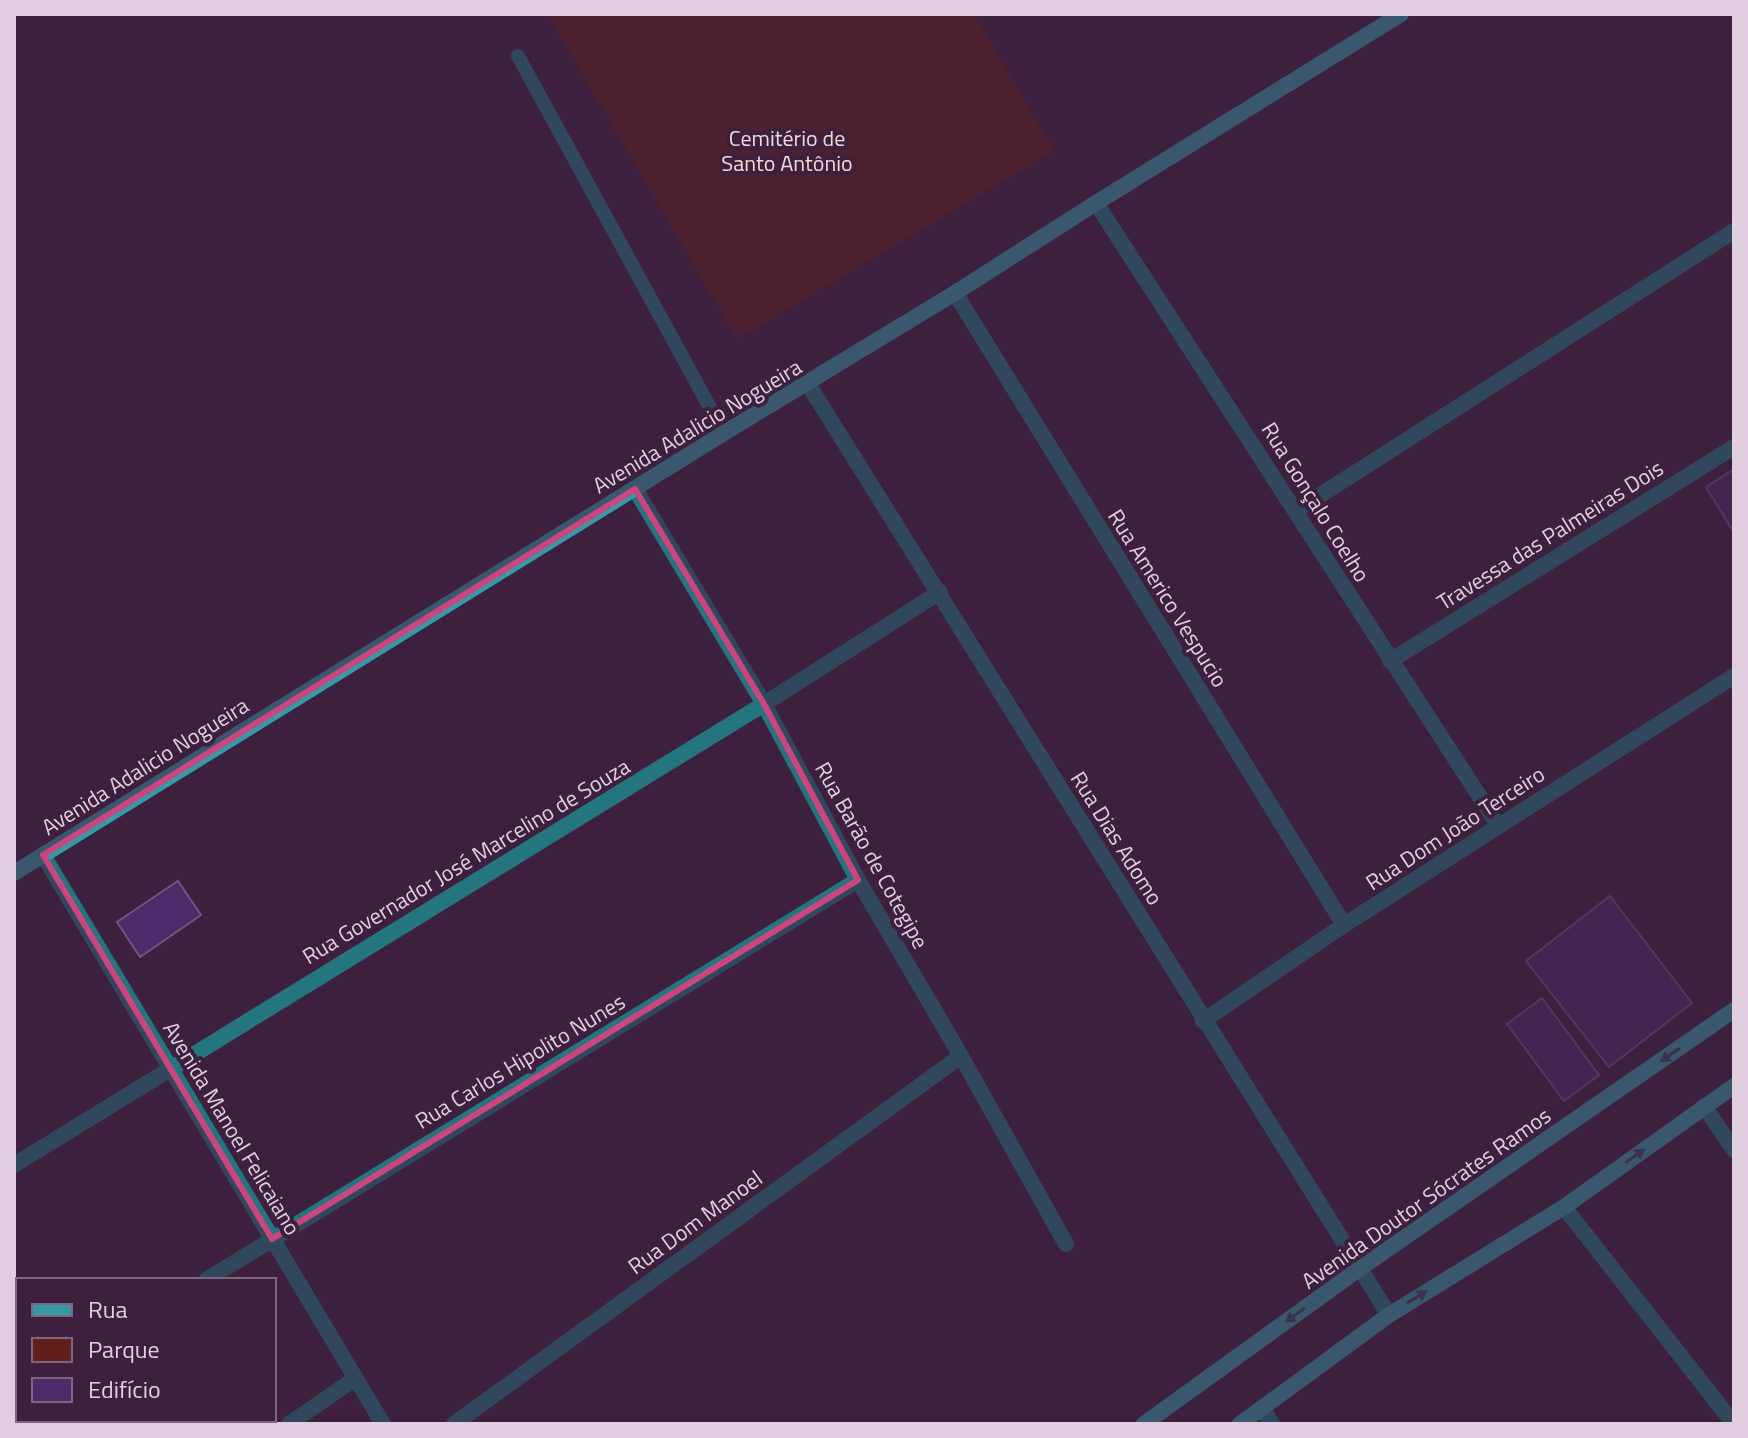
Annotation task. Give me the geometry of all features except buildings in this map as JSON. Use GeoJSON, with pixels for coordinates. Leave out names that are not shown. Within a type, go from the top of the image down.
{"type":"FeatureCollection","features":[{"type":"Feature","properties":{"kind":"street","name":"Avenida Adalicio Nogueira"},"geometry":{"type":"LineString","coordinates":[[14,873],[1401,14]]}},
{"type":"Feature","properties":{"kind":"street","name":"Rua Gonçalo Coelho"},"geometry":{"type":"LineString","coordinates":[[1096,203],[1498,825]]}},
{"type":"Feature","properties":{"kind":"street"},"geometry":{"type":"LineString","coordinates":[[1297,510],[1734,231]]}},
{"type":"Feature","properties":{"kind":"street","name":"Rua Americo Vespucio"},"geometry":{"type":"LineString","coordinates":[[955,293],[1344,925]]}},
{"type":"Feature","properties":{"kind":"street","name":"Rua Dias Adomo"},"geometry":{"type":"LineString","coordinates":[[808,384],[1389,1315]]}},
{"type":"Feature","properties":{"kind":"street","name":"Travessa das Palmeiras Dois"},"geometry":{"type":"LineString","coordinates":[[1390,661],[1734,447]]}},
{"type":"Feature","properties":{"kind":"street","name":"Rua Barão de Cotegipe"},"geometry":{"type":"LineString","coordinates":[[635,489],[764,704],[858,880],[1066,1244]]}},
{"type":"Feature","properties":{"kind":"street","name":"Rua Governador José Marcelino de Souza"},"geometry":{"type":"LineString","coordinates":[[14,1165],[764,704],[940,592]]}},
{"type":"Feature","properties":{"kind":"street","name":"Rua Dom João Terceiro"},"geometry":{"type":"LineString","coordinates":[[1203,1021],[1344,925],[1734,676]]}},
{"type":"Feature","properties":{"kind":"street","name":"Avenida Manoel Felicaiano"},"geometry":{"type":"LineString","coordinates":[[43,855],[383,1424]]}},
{"type":"Feature","properties":{"kind":"street","name":"Rua Carlos Hipolito Nunes"},"geometry":{"type":"LineString","coordinates":[[209,1278],[858,880]]}},
{"type":"Feature","properties":{"kind":"street","name":"Avenida Doutor Sócrates Ramos"},"geometry":{"type":"LineString","coordinates":[[1144,1424],[1359,1269],[1734,1010]]}},
{"type":"Feature","properties":{"kind":"street","name":"Rua Dom Manoel"},"geometry":{"type":"LineString","coordinates":[[454,1424],[961,1056]]}},
{"type":"Feature","properties":{"kind":"street"},"geometry":{"type":"LineString","coordinates":[[1240,1424],[1389,1315],[1564,1207],[1734,1086]]}},
{"type":"Feature","properties":{"kind":"street"},"geometry":{"type":"LineString","coordinates":[[1704,1106],[1734,1150]]}},
{"type":"Feature","properties":{"kind":"street"},"geometry":{"type":"LineString","coordinates":[[1564,1207],[1734,1424]]}},
{"type":"Feature","properties":{"kind":"street"},"geometry":{"type":"LineString","coordinates":[[289,1424],[356,1378]]}},
{"type":"Feature","properties":{"kind":"street"},"geometry":{"type":"LineString","coordinates":[[1262,1408],[1272,1424]]}},
{"type":"Feature","properties":{"kind":"lane"},"geometry":{"type":"LineString","coordinates":[[518,56],[724,433]]}},
{"type":"Feature","properties":{"kind":"highlighted area"},"geometry":{"type":"Polygon","coordinates":[[[635,489],[764,704],[858,880],[272,1239],[43,855],[635,489]]]}},
{"type":"Feature","properties":{"kind":"green space","name":"Cemitério de Santo Antônio"},"geometry":{"type":"Polygon","coordinates":[[[550,14],[974,14],[1054,151],[737,339],[550,14]]]}}]}
